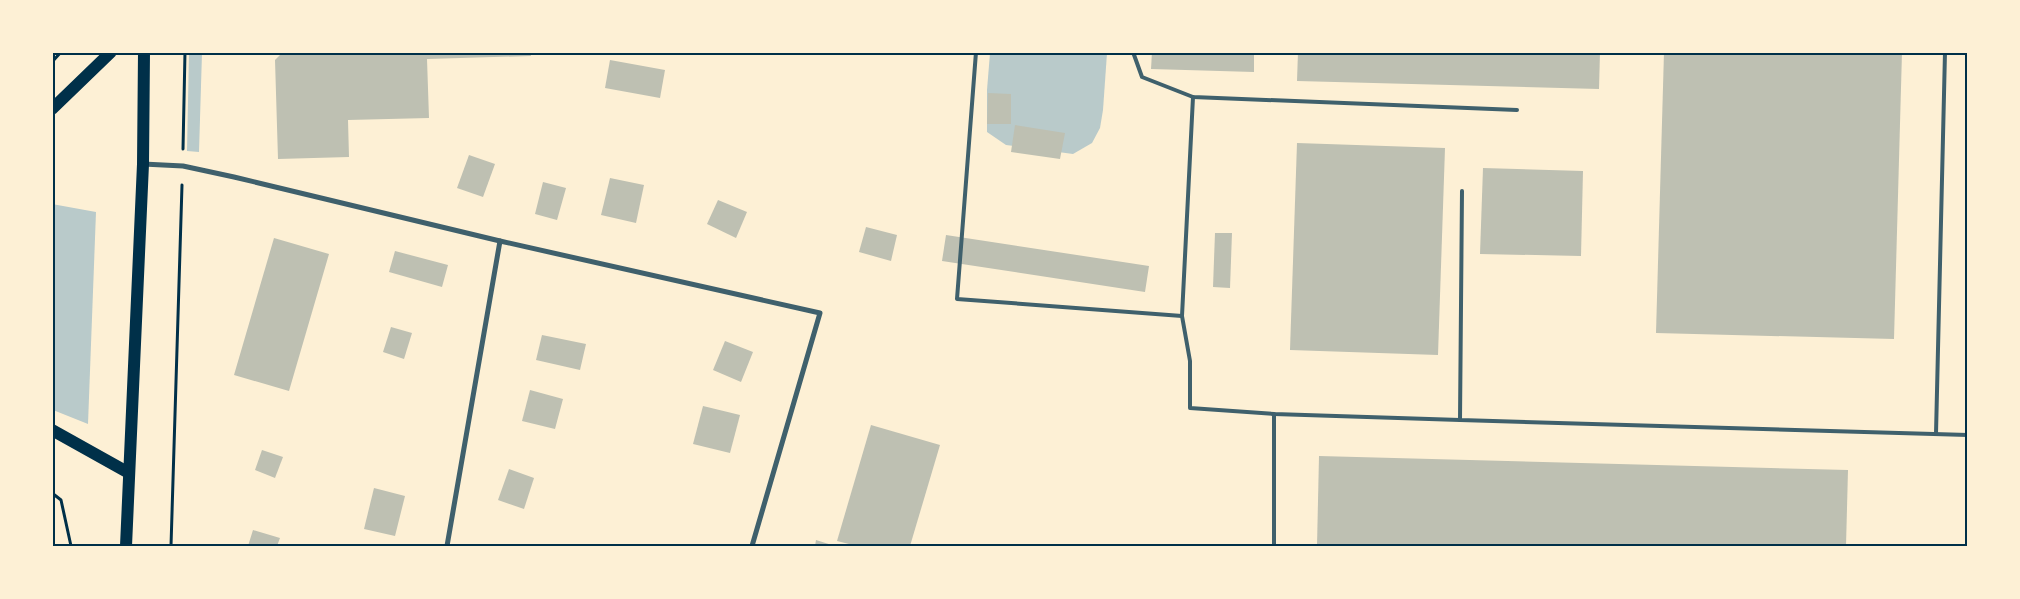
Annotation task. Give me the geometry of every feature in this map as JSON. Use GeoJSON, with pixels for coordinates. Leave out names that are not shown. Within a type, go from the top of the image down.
{"type":"FeatureCollection","features":[{"type":"Feature","properties":{"kind":"main road"},"geometry":{"type":"LineString","coordinates":[[52,109],[111,52]]}},
{"type":"Feature","properties":{"kind":"main road"},"geometry":{"type":"LineString","coordinates":[[126,546],[143,164],[144,52]]}},
{"type":"Feature","properties":{"kind":"main road"},"geometry":{"type":"LineString","coordinates":[[52,430],[130,473]]}},
{"type":"Feature","properties":{"kind":"street"},"geometry":{"type":"LineString","coordinates":[[143,164],[183,166],[500,241],[820,313],[752,546]]}},
{"type":"Feature","properties":{"kind":"street"},"geometry":{"type":"LineString","coordinates":[[447,546],[500,241]]}},
{"type":"Feature","properties":{"kind":"lane"},"geometry":{"type":"LineString","coordinates":[[976,52],[957,299],[1182,316]]}},
{"type":"Feature","properties":{"kind":"lane"},"geometry":{"type":"LineString","coordinates":[[1133,52],[1142,77],[1193,97],[1517,110]]}},
{"type":"Feature","properties":{"kind":"lane"},"geometry":{"type":"LineString","coordinates":[[1936,434],[1945,52]]}},
{"type":"Feature","properties":{"kind":"lane"},"geometry":{"type":"LineString","coordinates":[[1193,97],[1182,316],[1190,361],[1190,408],[1274,414],[1968,435]]}},
{"type":"Feature","properties":{"kind":"lane"},"geometry":{"type":"LineString","coordinates":[[1460,420],[1462,191]]}},
{"type":"Feature","properties":{"kind":"lane"},"geometry":{"type":"LineString","coordinates":[[1274,414],[1274,546]]}},
{"type":"Feature","properties":{"kind":"path"},"geometry":{"type":"LineString","coordinates":[[52,62],[61,52]]}},
{"type":"Feature","properties":{"kind":"path"},"geometry":{"type":"LineString","coordinates":[[171,546],[185,52]]}},
{"type":"Feature","properties":{"kind":"path"},"geometry":{"type":"LineString","coordinates":[[52,493],[60,500],[71,546]]}},
{"type":"Feature","properties":{"kind":"shaded area"},"geometry":{"type":"Polygon","coordinates":[[[189,53],[202,53],[199,152],[187,151],[189,53]]]}},
{"type":"Feature","properties":{"kind":"shaded area"},"geometry":{"type":"Polygon","coordinates":[[[990,53],[1107,53],[1100,128],[1092,143],[1073,154],[1006,145],[987,132],[987,90],[990,53]]]}},
{"type":"Feature","properties":{"kind":"shaded area"},"geometry":{"type":"Polygon","coordinates":[[[52,204],[96,212],[88,424],[53,410],[52,204]]]}},
{"type":"Feature","properties":{"kind":"building"},"geometry":{"type":"Polygon","coordinates":[[[283,52],[530,52],[531,56],[427,59],[429,118],[348,120],[349,157],[278,159],[275,60],[283,52]]]}},
{"type":"Feature","properties":{"kind":"building"},"geometry":{"type":"Polygon","coordinates":[[[1152,52],[1254,52],[1254,72],[1151,69],[1152,52]]]}},
{"type":"Feature","properties":{"kind":"building"},"geometry":{"type":"Polygon","coordinates":[[[1298,52],[1600,52],[1599,89],[1297,81],[1298,52]]]}},
{"type":"Feature","properties":{"kind":"building"},"geometry":{"type":"Polygon","coordinates":[[[1664,52],[1902,52],[1894,339],[1656,333],[1664,52]]]}},
{"type":"Feature","properties":{"kind":"building"},"geometry":{"type":"Polygon","coordinates":[[[610,60],[665,70],[660,98],[605,88],[610,60]]]}},
{"type":"Feature","properties":{"kind":"building"},"geometry":{"type":"Polygon","coordinates":[[[988,93],[1011,94],[1011,124],[987,124],[988,93]]]}},
{"type":"Feature","properties":{"kind":"building"},"geometry":{"type":"Polygon","coordinates":[[[1015,125],[1065,133],[1060,159],[1011,152],[1015,125]]]}},
{"type":"Feature","properties":{"kind":"building"},"geometry":{"type":"Polygon","coordinates":[[[1297,143],[1445,148],[1438,355],[1290,350],[1297,143]]]}},
{"type":"Feature","properties":{"kind":"building"},"geometry":{"type":"Polygon","coordinates":[[[469,155],[495,164],[483,197],[457,188],[469,155]]]}},
{"type":"Feature","properties":{"kind":"building"},"geometry":{"type":"Polygon","coordinates":[[[1483,168],[1583,171],[1581,256],[1480,254],[1483,168]]]}},
{"type":"Feature","properties":{"kind":"building"},"geometry":{"type":"Polygon","coordinates":[[[610,178],[644,185],[636,223],[601,215],[610,178]]]}},
{"type":"Feature","properties":{"kind":"building"},"geometry":{"type":"Polygon","coordinates":[[[543,182],[566,188],[557,220],[535,214],[543,182]]]}},
{"type":"Feature","properties":{"kind":"building"},"geometry":{"type":"Polygon","coordinates":[[[718,200],[747,212],[736,238],[707,224],[718,200]]]}},
{"type":"Feature","properties":{"kind":"building"},"geometry":{"type":"Polygon","coordinates":[[[866,227],[897,235],[891,261],[859,252],[866,227]]]}},
{"type":"Feature","properties":{"kind":"building"},"geometry":{"type":"Polygon","coordinates":[[[1215,233],[1232,233],[1230,288],[1213,287],[1215,233]]]}},
{"type":"Feature","properties":{"kind":"building"},"geometry":{"type":"Polygon","coordinates":[[[946,235],[1149,266],[1145,292],[942,261],[946,235]]]}},
{"type":"Feature","properties":{"kind":"building"},"geometry":{"type":"Polygon","coordinates":[[[274,238],[329,254],[289,391],[234,375],[274,238]]]}},
{"type":"Feature","properties":{"kind":"building"},"geometry":{"type":"Polygon","coordinates":[[[395,251],[448,265],[442,287],[389,272],[395,251]]]}},
{"type":"Feature","properties":{"kind":"building"},"geometry":{"type":"Polygon","coordinates":[[[391,327],[412,333],[404,359],[383,352],[391,327]]]}},
{"type":"Feature","properties":{"kind":"building"},"geometry":{"type":"Polygon","coordinates":[[[542,335],[586,344],[580,370],[536,360],[542,335]]]}},
{"type":"Feature","properties":{"kind":"building"},"geometry":{"type":"Polygon","coordinates":[[[725,341],[753,352],[741,382],[713,370],[725,341]]]}},
{"type":"Feature","properties":{"kind":"building"},"geometry":{"type":"Polygon","coordinates":[[[530,390],[563,399],[555,429],[522,421],[530,390]]]}},
{"type":"Feature","properties":{"kind":"building"},"geometry":{"type":"Polygon","coordinates":[[[703,406],[740,415],[730,453],[693,444],[703,406]]]}},
{"type":"Feature","properties":{"kind":"building"},"geometry":{"type":"Polygon","coordinates":[[[871,425],[940,445],[910,546],[857,546],[837,541],[871,425]]]}},
{"type":"Feature","properties":{"kind":"building"},"geometry":{"type":"Polygon","coordinates":[[[262,450],[283,457],[275,478],[255,470],[262,450]]]}},
{"type":"Feature","properties":{"kind":"building"},"geometry":{"type":"Polygon","coordinates":[[[1319,456],[1848,470],[1846,546],[1317,546],[1319,456]]]}},
{"type":"Feature","properties":{"kind":"building"},"geometry":{"type":"Polygon","coordinates":[[[509,469],[534,478],[524,509],[498,500],[509,469]]]}},
{"type":"Feature","properties":{"kind":"building"},"geometry":{"type":"Polygon","coordinates":[[[374,488],[405,496],[395,536],[364,529],[374,488]]]}},
{"type":"Feature","properties":{"kind":"building"},"geometry":{"type":"Polygon","coordinates":[[[253,530],[280,538],[277,546],[248,546],[253,530]]]}},
{"type":"Feature","properties":{"kind":"building"},"geometry":{"type":"Polygon","coordinates":[[[816,540],[835,546],[815,546],[816,540]]]}}]}
